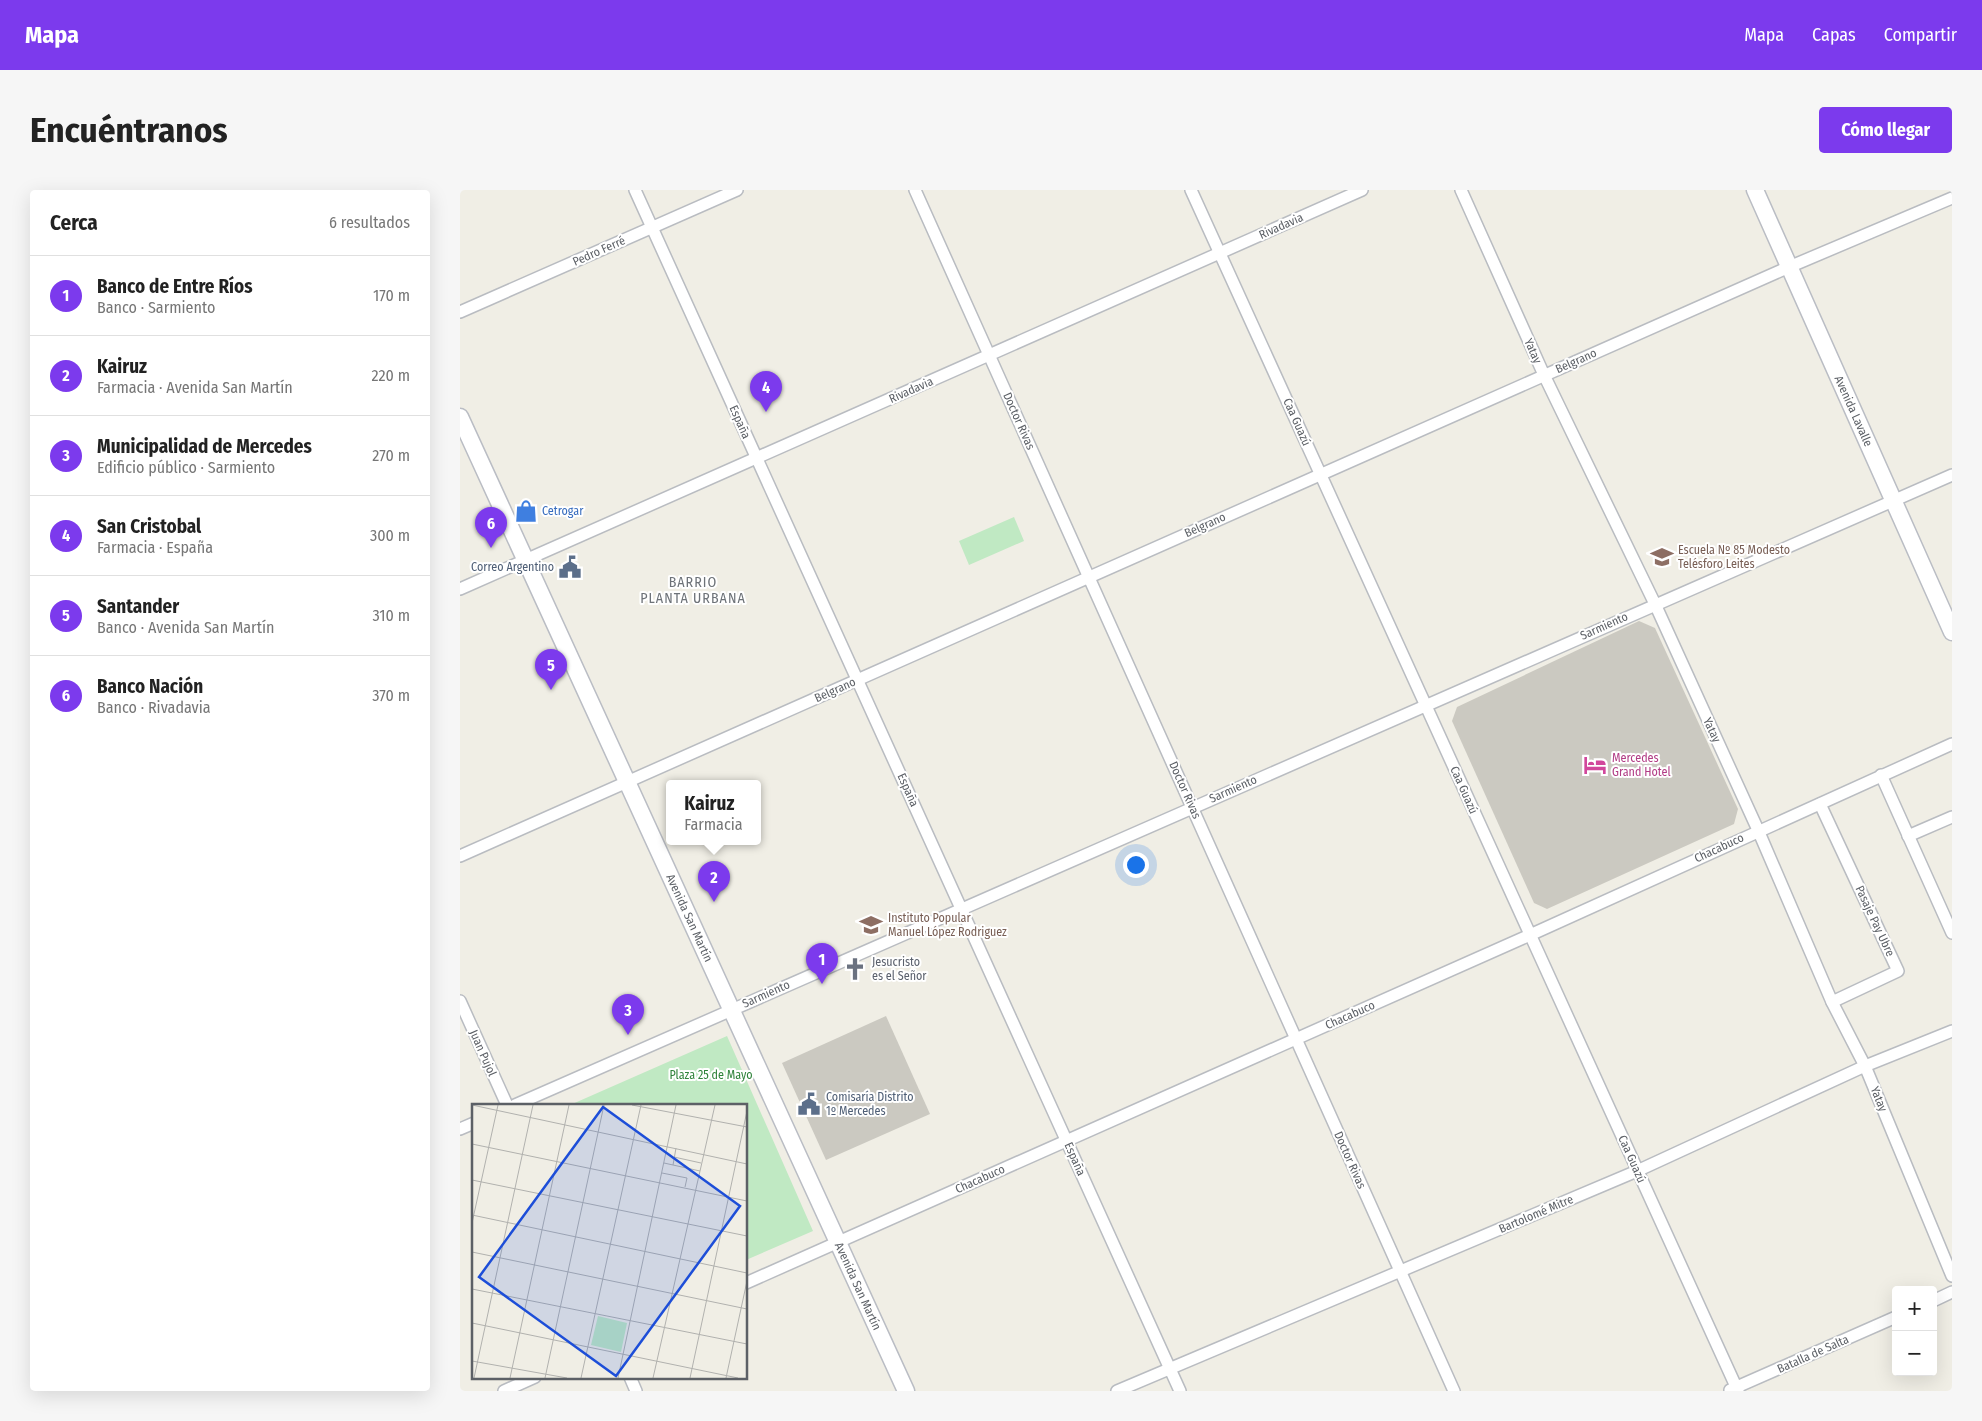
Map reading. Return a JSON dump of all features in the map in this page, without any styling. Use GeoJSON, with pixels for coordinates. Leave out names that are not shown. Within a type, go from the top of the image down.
{"type":"FeatureCollection","features":[{"type":"Feature","properties":{"kind":"street","name":"España"},"geometry":{"type":"LineString","coordinates":[[635,190],[1180,1391]]}},
{"type":"Feature","properties":{"kind":"street","name":"Pedro Ferré"},"geometry":{"type":"LineString","coordinates":[[460,312],[737,190]]}},
{"type":"Feature","properties":{"kind":"street","name":"Doctor Rivas"},"geometry":{"type":"LineString","coordinates":[[915,190],[1454,1391]]}},
{"type":"Feature","properties":{"kind":"street","name":"Caa Guazú"},"geometry":{"type":"LineString","coordinates":[[1191,190],[1637,1170],[1734,1390]]}},
{"type":"Feature","properties":{"kind":"street","name":"Rivadavia"},"geometry":{"type":"LineString","coordinates":[[460,589],[1362,190]]}},
{"type":"Feature","properties":{"kind":"street","name":"Yatay"},"geometry":{"type":"LineString","coordinates":[[1461,190],[1544,375],[1655,604],[1758,830],[1832,1002],[1865,1066],[1952,1276]]}},
{"type":"Feature","properties":{"kind":"street","name":"Avenida Lavalle"},"geometry":{"type":"LineString","coordinates":[[1755,190],[1952,632]]}},
{"type":"Feature","properties":{"kind":"street","name":"Belgrano"},"geometry":{"type":"LineString","coordinates":[[460,856],[1544,375],[1789,267],[1952,198]]}},
{"type":"Feature","properties":{"kind":"street","name":"Avenida San Martín"},"geometry":{"type":"LineString","coordinates":[[460,417],[906,1391]]}},
{"type":"Feature","properties":{"kind":"street","name":"Sarmiento"},"geometry":{"type":"LineString","coordinates":[[517,1104],[1952,475]]}},
{"type":"Feature","properties":{"kind":"street","name":"Chacabuco"},"geometry":{"type":"LineString","coordinates":[[748,1282],[1530,935],[1758,830],[1952,744]]}},
{"type":"Feature","properties":{"kind":"street"},"geometry":{"type":"LineString","coordinates":[[1882,775],[1952,933]]}},
{"type":"Feature","properties":{"kind":"street","name":"Pasaje Pay Ubre"},"geometry":{"type":"LineString","coordinates":[[1820,804],[1898,971],[1832,1002]]}},
{"type":"Feature","properties":{"kind":"street"},"geometry":{"type":"LineString","coordinates":[[1908,836],[1952,817]]}},
{"type":"Feature","properties":{"kind":"street","name":"Juan Pujol"},"geometry":{"type":"LineString","coordinates":[[460,1001],[507,1104]]}},
{"type":"Feature","properties":{"kind":"street","name":"Bartolomé Mitre"},"geometry":{"type":"LineString","coordinates":[[1117,1391],[1637,1170],[1865,1066],[1952,1030]]}},
{"type":"Feature","properties":{"kind":"street"},"geometry":{"type":"LineString","coordinates":[[460,1129],[472,1124]]}},
{"type":"Feature","properties":{"kind":"street"},"geometry":{"type":"LineString","coordinates":[[1937,1299],[1952,1292]]}},
{"type":"Feature","properties":{"kind":"street","name":"Batalla de Salta"},"geometry":{"type":"LineString","coordinates":[[1734,1390],[1892,1319]]}},
{"type":"Feature","properties":{"kind":"street"},"geometry":{"type":"LineString","coordinates":[[504,1391],[533,1378]]}},
{"type":"Feature","properties":{"kind":"street"},"geometry":{"type":"LineString","coordinates":[[630,1378],[636,1391]]}},
{"type":"Feature","properties":{"kind":"green space"},"geometry":{"type":"Polygon","coordinates":[[[1014,517],[1024,541],[969,565],[959,541],[1014,517]]]}},
{"type":"Feature","properties":{"kind":"green space","name":"Plaza 25 de Mayo"},"geometry":{"type":"Polygon","coordinates":[[[727,1036],[813,1231],[748,1259],[748,1104],[572,1104],[727,1036]]]}},
{"type":"Feature","properties":{"kind":"building","name":"Mercedes Grand Hotel"},"geometry":{"type":"Polygon","coordinates":[[[1639,621],[1655,628],[1738,809],[1734,824],[1547,909],[1534,903],[1452,721],[1457,707],[1639,621]]]}},
{"type":"Feature","properties":{"kind":"building"},"geometry":{"type":"Polygon","coordinates":[[[886,1016],[930,1114],[826,1160],[782,1063],[886,1016]]]}},
{"type":"Feature","properties":{"kind":"place","name":"San Cristobal"},"geometry":{"type":"Point","coordinates":[766,412]}},
{"type":"Feature","properties":{"kind":"place","name":"Cetrogar"},"geometry":{"type":"Point","coordinates":[526,511]}},
{"type":"Feature","properties":{"kind":"place","name":"Banco Nación"},"geometry":{"type":"Point","coordinates":[491,548]}},
{"type":"Feature","properties":{"kind":"place","name":"Escuela Nº 85 Modesto Telésforo Leites"},"geometry":{"type":"Point","coordinates":[1662,557]}},
{"type":"Feature","properties":{"kind":"place","name":"Correo Argentino"},"geometry":{"type":"Point","coordinates":[570,567]}},
{"type":"Feature","properties":{"kind":"place","name":"Santander"},"geometry":{"type":"Point","coordinates":[551,690]}},
{"type":"Feature","properties":{"kind":"place","name":"Mercedes Grand Hotel"},"geometry":{"type":"Point","coordinates":[1595,765]}},
{"type":"Feature","properties":{"kind":"place","name":"Kairuz"},"geometry":{"type":"Point","coordinates":[714,902]}},
{"type":"Feature","properties":{"kind":"place","name":"Instituto Popular Manuel López Rodriguez"},"geometry":{"type":"Point","coordinates":[871,925]}},
{"type":"Feature","properties":{"kind":"place","name":"Jesucristo es el Señor"},"geometry":{"type":"Point","coordinates":[855,969]}},
{"type":"Feature","properties":{"kind":"place","name":"Banco de Entre Ríos"},"geometry":{"type":"Point","coordinates":[822,984]}},
{"type":"Feature","properties":{"kind":"place","name":"Municipalidad de Mercedes"},"geometry":{"type":"Point","coordinates":[628,1035]}},
{"type":"Feature","properties":{"kind":"place","name":"Comisaría Distrito 1º Mercedes"},"geometry":{"type":"Point","coordinates":[809,1104]}},
{"type":"Feature","properties":{"kind":"district","name":"BARRIO PLANTA URBANA"},"geometry":{"type":"Point","coordinates":[693,590]}}]}
